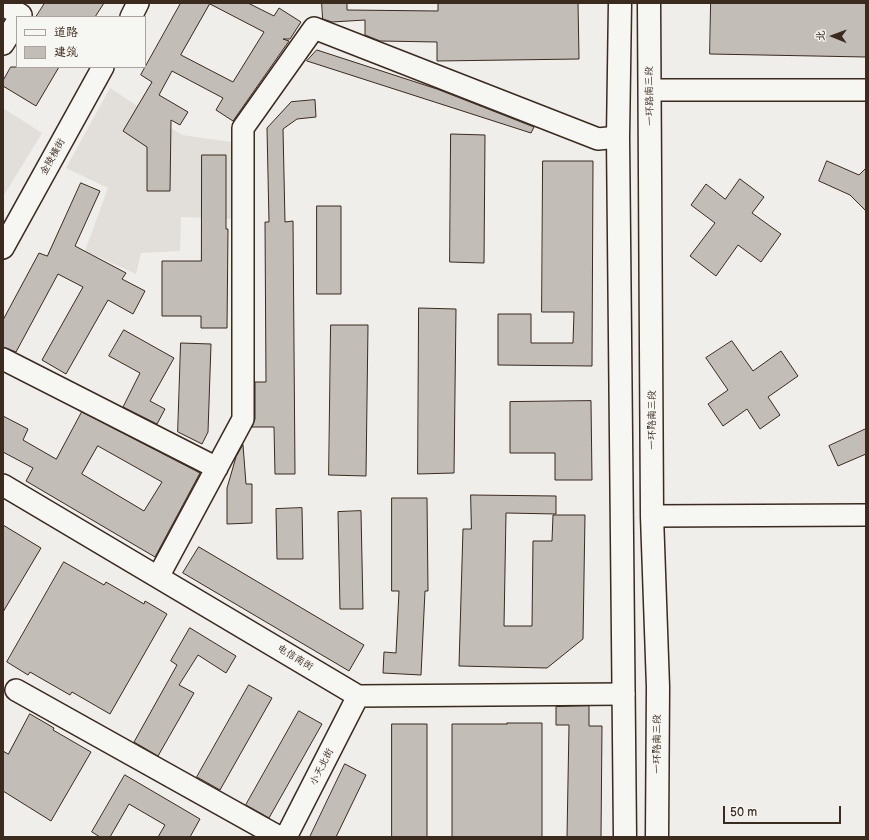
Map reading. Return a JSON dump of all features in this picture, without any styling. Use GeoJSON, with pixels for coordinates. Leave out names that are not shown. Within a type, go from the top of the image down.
{"type":"FeatureCollection","features":[{"type":"Feature","properties":{"kind":"main road"},"geometry":{"type":"LineString","coordinates":[[608,3],[619,80]]}},
{"type":"Feature","properties":{"kind":"main road"},"geometry":{"type":"LineString","coordinates":[[620,3],[618,137],[625,837]]}},
{"type":"Feature","properties":{"kind":"main road","name":"一环路南三段"},"geometry":{"type":"LineString","coordinates":[[649,3],[655,92],[652,516],[658,687],[657,837]]}},
{"type":"Feature","properties":{"kind":"main road"},"geometry":{"type":"LineString","coordinates":[[655,92],[656,3]]}},
{"type":"Feature","properties":{"kind":"street"},"geometry":{"type":"LineString","coordinates":[[131,16],[138,3]]}},
{"type":"Feature","properties":{"kind":"street"},"geometry":{"type":"LineString","coordinates":[[3,5],[22,14]]}},
{"type":"Feature","properties":{"kind":"street"},"geometry":{"type":"LineString","coordinates":[[3,44],[16,23]]}},
{"type":"Feature","properties":{"kind":"street"},"geometry":{"type":"LineString","coordinates":[[158,577],[243,419],[243,128],[314,28],[598,139],[618,137]]}},
{"type":"Feature","properties":{"kind":"street","name":"金陵横街"},"geometry":{"type":"LineString","coordinates":[[3,248],[102,68]]}},
{"type":"Feature","properties":{"kind":"street"},"geometry":{"type":"LineString","coordinates":[[655,92],[866,90]]}},
{"type":"Feature","properties":{"kind":"street"},"geometry":{"type":"LineString","coordinates":[[3,359],[217,468]]}},
{"type":"Feature","properties":{"kind":"street","name":"电信南街"},"geometry":{"type":"LineString","coordinates":[[3,485],[358,696]]}},
{"type":"Feature","properties":{"kind":"street"},"geometry":{"type":"LineString","coordinates":[[652,516],[866,515]]}},
{"type":"Feature","properties":{"kind":"street"},"geometry":{"type":"LineString","coordinates":[[16,690],[279,837]]}},
{"type":"Feature","properties":{"kind":"street"},"geometry":{"type":"LineString","coordinates":[[358,696],[624,694]]}},
{"type":"Feature","properties":{"kind":"street","name":"小天北街"},"geometry":{"type":"LineString","coordinates":[[286,837],[358,696]]}},
{"type":"Feature","properties":{"kind":"shaded area"},"geometry":{"type":"Polygon","coordinates":[[[110,88],[182,135],[231,142],[233,219],[181,217],[180,251],[141,253],[136,274],[85,251],[108,188],[66,168],[110,88]]]}},
{"type":"Feature","properties":{"kind":"shaded area"},"geometry":{"type":"Polygon","coordinates":[[[3,108],[42,133],[3,197],[3,108]]]}},
{"type":"Feature","properties":{"kind":"building"},"geometry":{"type":"Polygon","coordinates":[[[45,3],[104,3],[96,16],[37,16],[45,3]]]}},
{"type":"Feature","properties":{"kind":"building"},"geometry":{"type":"Polygon","coordinates":[[[181,3],[248,3],[274,16],[279,8],[301,22],[290,39],[283,39],[289,41],[233,121],[216,110],[223,98],[172,71],[159,95],[188,112],[180,125],[171,120],[170,191],[147,191],[147,147],[123,131],[152,82],[141,75],[181,3]],[[210,4],[181,55],[233,82],[264,32],[210,4]]]}},
{"type":"Feature","properties":{"kind":"building"},"geometry":{"type":"Polygon","coordinates":[[[322,3],[347,3],[347,10],[438,11],[438,3],[578,3],[579,59],[437,61],[437,42],[380,41],[365,35],[365,20],[332,22],[323,19],[322,3]]]}},
{"type":"Feature","properties":{"kind":"building"},"geometry":{"type":"Polygon","coordinates":[[[711,3],[866,3],[866,57],[710,54],[711,3]]]}},
{"type":"Feature","properties":{"kind":"building"},"geometry":{"type":"Polygon","coordinates":[[[317,50],[437,89],[534,127],[531,133],[307,61],[317,50]]]}},
{"type":"Feature","properties":{"kind":"building"},"geometry":{"type":"Polygon","coordinates":[[[11,67],[58,68],[36,106],[3,86],[3,81],[11,67]]]}},
{"type":"Feature","properties":{"kind":"building"},"geometry":{"type":"Polygon","coordinates":[[[315,100],[316,117],[297,119],[283,129],[285,222],[293,221],[295,474],[275,474],[274,427],[252,427],[255,419],[255,382],[266,382],[265,222],[269,222],[267,128],[291,102],[315,100]]]}},
{"type":"Feature","properties":{"kind":"building"},"geometry":{"type":"Polygon","coordinates":[[[451,134],[485,135],[484,263],[450,262],[451,134]]]}},
{"type":"Feature","properties":{"kind":"building"},"geometry":{"type":"Polygon","coordinates":[[[202,155],[226,155],[226,229],[228,229],[227,328],[201,328],[201,316],[162,316],[162,261],[201,261],[202,155]]]}},
{"type":"Feature","properties":{"kind":"building"},"geometry":{"type":"Polygon","coordinates":[[[543,161],[593,161],[592,366],[498,365],[498,314],[531,314],[531,343],[573,343],[574,312],[542,312],[543,161]]]}},
{"type":"Feature","properties":{"kind":"building"},"geometry":{"type":"Polygon","coordinates":[[[827,161],[859,175],[866,168],[866,211],[850,195],[819,181],[827,161]]]}},
{"type":"Feature","properties":{"kind":"building"},"geometry":{"type":"Polygon","coordinates":[[[740,179],[764,197],[752,213],[781,234],[761,262],[738,245],[716,276],[690,256],[715,223],[691,205],[706,184],[725,199],[740,179]]]}},
{"type":"Feature","properties":{"kind":"building"},"geometry":{"type":"Polygon","coordinates":[[[81,183],[100,191],[75,246],[126,273],[122,279],[145,291],[133,314],[108,300],[66,374],[42,360],[83,287],[58,274],[16,352],[3,347],[3,320],[39,253],[47,256],[81,183]]]}},
{"type":"Feature","properties":{"kind":"building"},"geometry":{"type":"Polygon","coordinates":[[[317,206],[341,206],[341,294],[317,294],[317,206]]]}},
{"type":"Feature","properties":{"kind":"building"},"geometry":{"type":"Polygon","coordinates":[[[419,308],[456,309],[454,473],[418,474],[419,308]]]}},
{"type":"Feature","properties":{"kind":"building"},"geometry":{"type":"Polygon","coordinates":[[[331,325],[368,325],[366,476],[329,475],[331,325]]]}},
{"type":"Feature","properties":{"kind":"building"},"geometry":{"type":"Polygon","coordinates":[[[124,330],[174,358],[150,401],[165,409],[157,424],[123,407],[140,373],[109,356],[124,330]]]}},
{"type":"Feature","properties":{"kind":"building"},"geometry":{"type":"Polygon","coordinates":[[[732,341],[753,371],[781,351],[798,376],[768,397],[780,415],[760,429],[747,409],[723,426],[708,404],[728,390],[706,358],[732,341]]]}},
{"type":"Feature","properties":{"kind":"building"},"geometry":{"type":"Polygon","coordinates":[[[181,343],[211,344],[208,432],[202,444],[178,432],[181,343]]]}},
{"type":"Feature","properties":{"kind":"building"},"geometry":{"type":"Polygon","coordinates":[[[591,401],[592,480],[555,480],[555,453],[510,453],[510,402],[591,401]]]}},
{"type":"Feature","properties":{"kind":"building"},"geometry":{"type":"Polygon","coordinates":[[[82,412],[200,473],[155,557],[26,481],[33,468],[3,452],[3,416],[28,429],[23,440],[56,459],[82,412]],[[98,446],[82,474],[144,511],[162,482],[98,446]]]}},
{"type":"Feature","properties":{"kind":"building"},"geometry":{"type":"Polygon","coordinates":[[[866,429],[866,454],[838,466],[829,446],[866,429]]]}},
{"type":"Feature","properties":{"kind":"building"},"geometry":{"type":"Polygon","coordinates":[[[243,445],[246,484],[252,484],[252,523],[227,524],[227,488],[236,457],[243,445]]]}},
{"type":"Feature","properties":{"kind":"building"},"geometry":{"type":"Polygon","coordinates":[[[471,495],[556,496],[556,514],[506,513],[504,626],[532,626],[533,541],[552,541],[553,515],[585,515],[583,639],[547,668],[459,666],[463,529],[471,529],[471,495]]]}},
{"type":"Feature","properties":{"kind":"building"},"geometry":{"type":"Polygon","coordinates":[[[392,498],[427,498],[428,591],[425,591],[421,675],[383,673],[384,652],[396,653],[399,591],[392,591],[392,498]]]}},
{"type":"Feature","properties":{"kind":"building"},"geometry":{"type":"Polygon","coordinates":[[[302,508],[303,559],[277,559],[276,509],[302,508]]]}},
{"type":"Feature","properties":{"kind":"building"},"geometry":{"type":"Polygon","coordinates":[[[361,511],[363,609],[340,609],[338,512],[361,511]]]}},
{"type":"Feature","properties":{"kind":"building"},"geometry":{"type":"Polygon","coordinates":[[[3,525],[41,548],[3,612],[3,525]]]}},
{"type":"Feature","properties":{"kind":"building"},"geometry":{"type":"Polygon","coordinates":[[[199,547],[364,645],[349,671],[183,573],[199,547]]]}},
{"type":"Feature","properties":{"kind":"building"},"geometry":{"type":"Polygon","coordinates":[[[64,562],[104,585],[106,582],[144,604],[145,601],[167,614],[110,714],[72,692],[70,695],[30,672],[28,675],[7,662],[64,562]]]}},
{"type":"Feature","properties":{"kind":"building"},"geometry":{"type":"Polygon","coordinates":[[[190,628],[236,656],[226,673],[198,655],[179,685],[194,693],[158,756],[134,742],[177,665],[171,661],[190,628]]]}},
{"type":"Feature","properties":{"kind":"building"},"geometry":{"type":"Polygon","coordinates":[[[249,685],[272,698],[220,790],[197,777],[249,685]]]}},
{"type":"Feature","properties":{"kind":"building"},"geometry":{"type":"Polygon","coordinates":[[[589,706],[589,726],[602,726],[601,837],[567,837],[569,725],[556,725],[556,707],[589,706]]]}},
{"type":"Feature","properties":{"kind":"building"},"geometry":{"type":"Polygon","coordinates":[[[299,711],[322,724],[269,818],[246,805],[299,711]]]}},
{"type":"Feature","properties":{"kind":"building"},"geometry":{"type":"Polygon","coordinates":[[[30,714],[54,728],[53,730],[91,752],[51,821],[3,791],[3,751],[8,754],[30,714]]]}},
{"type":"Feature","properties":{"kind":"building"},"geometry":{"type":"Polygon","coordinates":[[[542,723],[542,837],[452,837],[452,724],[542,723]]]}},
{"type":"Feature","properties":{"kind":"building"},"geometry":{"type":"Polygon","coordinates":[[[392,724],[427,724],[427,837],[392,837],[392,724]]]}},
{"type":"Feature","properties":{"kind":"building"},"geometry":{"type":"Polygon","coordinates":[[[345,764],[366,775],[336,837],[310,837],[345,764]]]}},
{"type":"Feature","properties":{"kind":"building"},"geometry":{"type":"Polygon","coordinates":[[[125,775],[200,819],[190,837],[158,837],[165,825],[129,804],[110,837],[100,837],[92,832],[125,775]]]}}]}
